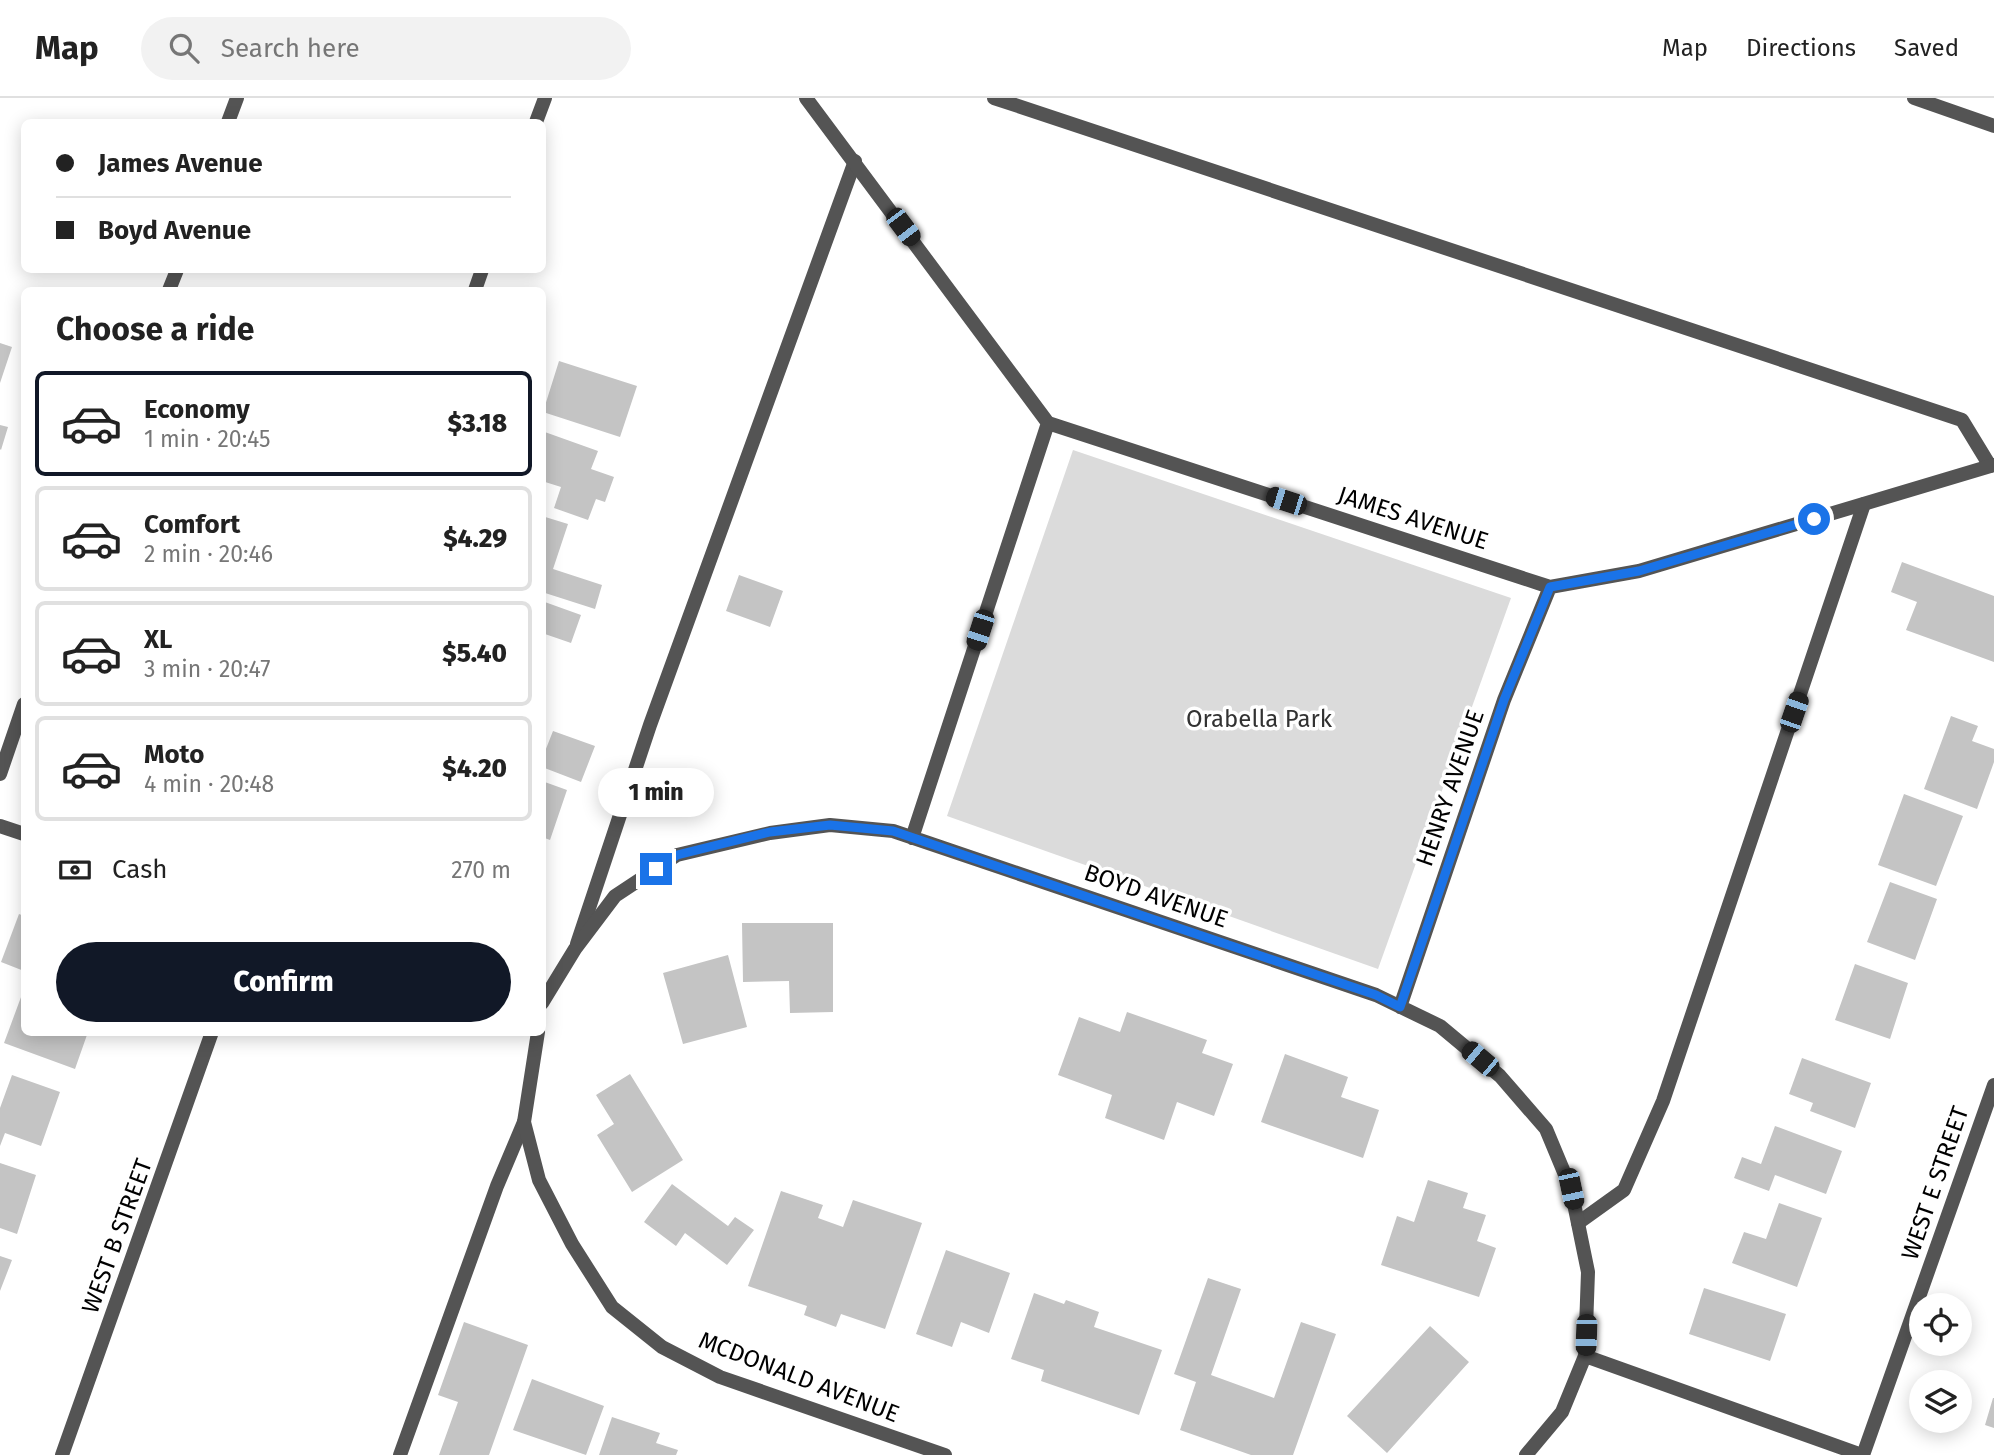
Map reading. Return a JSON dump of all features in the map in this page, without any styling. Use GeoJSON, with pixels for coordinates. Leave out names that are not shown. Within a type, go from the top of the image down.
{"type":"FeatureCollection","features":[{"type":"Feature","properties":{"kind":"street"},"geometry":{"type":"LineString","coordinates":[[229,119],[237,98]]}},
{"type":"Feature","properties":{"kind":"street"},"geometry":{"type":"LineString","coordinates":[[537,119],[545,98]]}},
{"type":"Feature","properties":{"kind":"street"},"geometry":{"type":"LineString","coordinates":[[806,98],[1048,423],[912,838]]}},
{"type":"Feature","properties":{"kind":"street"},"geometry":{"type":"LineString","coordinates":[[995,98],[1962,420],[1992,466]]}},
{"type":"Feature","properties":{"kind":"street"},"geometry":{"type":"LineString","coordinates":[[1913,98],[1994,126]]}},
{"type":"Feature","properties":{"kind":"street"},"geometry":{"type":"LineString","coordinates":[[575,949],[650,725],[855,161]]}},
{"type":"Feature","properties":{"kind":"street","name":"JAMES AVENUE"},"geometry":{"type":"LineString","coordinates":[[1048,423],[1550,587],[1639,571],[1992,466]]}},
{"type":"Feature","properties":{"kind":"street"},"geometry":{"type":"LineString","coordinates":[[1578,1223],[1624,1190],[1663,1101],[1864,504]]}},
{"type":"Feature","properties":{"kind":"street","name":"HENRY AVENUE"},"geometry":{"type":"LineString","coordinates":[[1400,1007],[1504,700],[1550,587]]}},
{"type":"Feature","properties":{"kind":"street"},"geometry":{"type":"LineString","coordinates":[[0,774],[21,713]]}},
{"type":"Feature","properties":{"kind":"street","name":"BOYD AVENUE"},"geometry":{"type":"LineString","coordinates":[[546,996],[575,949],[615,896],[677,855],[770,832],[830,825],[893,831],[1376,995],[1440,1026],[1500,1076],[1546,1129],[1571,1189],[1588,1272],[1585,1356]]}},
{"type":"Feature","properties":{"kind":"street"},"geometry":{"type":"LineString","coordinates":[[0,826],[21,833]]}},
{"type":"Feature","properties":{"kind":"street","name":"WEST B STREET"},"geometry":{"type":"LineString","coordinates":[[62,1455],[211,1036]]}},
{"type":"Feature","properties":{"kind":"street","name":"MCDONALD AVENUE"},"geometry":{"type":"LineString","coordinates":[[537,1036],[524,1122],[539,1180],[572,1244],[612,1307],[662,1347],[720,1377],[944,1455]]}},
{"type":"Feature","properties":{"kind":"street","name":"WEST E STREET"},"geometry":{"type":"LineString","coordinates":[[1863,1455],[1994,1085]]}},
{"type":"Feature","properties":{"kind":"street"},"geometry":{"type":"LineString","coordinates":[[400,1455],[497,1186],[524,1122]]}},
{"type":"Feature","properties":{"kind":"street"},"geometry":{"type":"LineString","coordinates":[[1526,1455],[1562,1412],[1585,1356],[1863,1455]]}},
{"type":"Feature","properties":{"kind":"green space","name":"Orabella Park"},"geometry":{"type":"Polygon","coordinates":[[[1073,450],[1511,598],[1378,969],[947,816],[1073,450]]]}},
{"type":"Feature","properties":{"kind":"building"},"geometry":{"type":"Polygon","coordinates":[[[0,343],[12,347],[0,383],[0,343]]]}},
{"type":"Feature","properties":{"kind":"building"},"geometry":{"type":"Polygon","coordinates":[[[559,361],[637,386],[620,437],[546,413],[546,402],[559,361]]]}},
{"type":"Feature","properties":{"kind":"building"},"geometry":{"type":"Polygon","coordinates":[[[0,425],[8,427],[1,450],[0,449],[0,425]]]}},
{"type":"Feature","properties":{"kind":"building"},"geometry":{"type":"Polygon","coordinates":[[[546,432],[598,451],[591,469],[614,477],[605,502],[596,499],[588,520],[554,508],[561,487],[546,482],[546,432]]]}},
{"type":"Feature","properties":{"kind":"building"},"geometry":{"type":"Polygon","coordinates":[[[546,517],[568,524],[553,569],[602,585],[595,609],[546,593],[546,517]]]}},
{"type":"Feature","properties":{"kind":"building"},"geometry":{"type":"Polygon","coordinates":[[[1902,562],[1994,596],[1994,662],[1906,630],[1917,602],[1891,592],[1902,562]]]}},
{"type":"Feature","properties":{"kind":"building"},"geometry":{"type":"Polygon","coordinates":[[[739,575],[783,591],[770,627],[726,611],[739,575]]]}},
{"type":"Feature","properties":{"kind":"building"},"geometry":{"type":"Polygon","coordinates":[[[546,602],[581,615],[571,643],[546,634],[546,602]]]}},
{"type":"Feature","properties":{"kind":"building"},"geometry":{"type":"Polygon","coordinates":[[[1951,716],[1978,726],[1972,741],[1994,749],[1994,762],[1977,809],[1924,789],[1951,716]]]}},
{"type":"Feature","properties":{"kind":"building"},"geometry":{"type":"Polygon","coordinates":[[[553,731],[595,746],[581,782],[546,769],[546,749],[553,731]]]}},
{"type":"Feature","properties":{"kind":"building"},"geometry":{"type":"Polygon","coordinates":[[[546,782],[567,790],[550,840],[546,838],[546,782]]]}},
{"type":"Feature","properties":{"kind":"building"},"geometry":{"type":"Polygon","coordinates":[[[1904,794],[1963,816],[1936,886],[1878,865],[1904,794]]]}},
{"type":"Feature","properties":{"kind":"building"},"geometry":{"type":"Polygon","coordinates":[[[1890,882],[1937,899],[1915,960],[1867,942],[1890,882]]]}},
{"type":"Feature","properties":{"kind":"building"},"geometry":{"type":"Polygon","coordinates":[[[19,914],[21,970],[1,962],[19,914]]]}},
{"type":"Feature","properties":{"kind":"building"},"geometry":{"type":"Polygon","coordinates":[[[742,923],[833,923],[833,1012],[790,1013],[789,981],[743,982],[742,923]]]}},
{"type":"Feature","properties":{"kind":"building"},"geometry":{"type":"Polygon","coordinates":[[[728,955],[747,1027],[683,1044],[663,973],[728,955]]]}},
{"type":"Feature","properties":{"kind":"building"},"geometry":{"type":"Polygon","coordinates":[[[1855,964],[1908,983],[1890,1039],[1835,1020],[1855,964]]]}},
{"type":"Feature","properties":{"kind":"building"},"geometry":{"type":"Polygon","coordinates":[[[21,997],[21,1036],[87,1036],[75,1069],[4,1043],[21,997]]]}},
{"type":"Feature","properties":{"kind":"building"},"geometry":{"type":"Polygon","coordinates":[[[1127,1012],[1207,1040],[1202,1053],[1233,1064],[1214,1116],[1177,1102],[1164,1140],[1105,1118],[1112,1095],[1058,1075],[1079,1017],[1120,1032],[1127,1012]]]}},
{"type":"Feature","properties":{"kind":"building"},"geometry":{"type":"Polygon","coordinates":[[[1285,1054],[1348,1077],[1341,1097],[1379,1110],[1363,1158],[1261,1122],[1285,1054]]]}},
{"type":"Feature","properties":{"kind":"building"},"geometry":{"type":"Polygon","coordinates":[[[1802,1058],[1871,1083],[1855,1128],[1810,1111],[1813,1103],[1789,1094],[1802,1058]]]}},
{"type":"Feature","properties":{"kind":"building"},"geometry":{"type":"Polygon","coordinates":[[[630,1074],[683,1160],[632,1192],[597,1135],[614,1124],[596,1095],[630,1074]]]}},
{"type":"Feature","properties":{"kind":"building"},"geometry":{"type":"Polygon","coordinates":[[[12,1075],[60,1092],[41,1146],[5,1133],[0,1146],[0,1108],[12,1075]]]}},
{"type":"Feature","properties":{"kind":"building"},"geometry":{"type":"Polygon","coordinates":[[[1775,1126],[1842,1151],[1826,1194],[1775,1175],[1769,1191],[1734,1178],[1742,1157],[1761,1164],[1775,1126]]]}},
{"type":"Feature","properties":{"kind":"building"},"geometry":{"type":"Polygon","coordinates":[[[0,1163],[36,1175],[17,1234],[0,1228],[0,1163]]]}},
{"type":"Feature","properties":{"kind":"building"},"geometry":{"type":"Polygon","coordinates":[[[1428,1180],[1468,1193],[1463,1208],[1486,1215],[1477,1241],[1496,1248],[1479,1297],[1381,1265],[1397,1216],[1414,1222],[1428,1180]]]}},
{"type":"Feature","properties":{"kind":"building"},"geometry":{"type":"Polygon","coordinates":[[[672,1184],[728,1226],[735,1217],[754,1230],[727,1265],[685,1233],[676,1246],[644,1222],[672,1184]]]}},
{"type":"Feature","properties":{"kind":"building"},"geometry":{"type":"Polygon","coordinates":[[[781,1191],[823,1205],[818,1218],[843,1227],[853,1200],[922,1223],[885,1329],[841,1314],[836,1327],[804,1315],[807,1306],[748,1286],[781,1191]]]}},
{"type":"Feature","properties":{"kind":"building"},"geometry":{"type":"Polygon","coordinates":[[[1779,1203],[1822,1218],[1797,1287],[1732,1263],[1744,1232],[1766,1239],[1779,1203]]]}},
{"type":"Feature","properties":{"kind":"building"},"geometry":{"type":"Polygon","coordinates":[[[946,1250],[1010,1273],[989,1333],[961,1322],[952,1347],[916,1334],[946,1250]]]}},
{"type":"Feature","properties":{"kind":"building"},"geometry":{"type":"Polygon","coordinates":[[[0,1256],[12,1260],[0,1291],[0,1256]]]}},
{"type":"Feature","properties":{"kind":"building"},"geometry":{"type":"Polygon","coordinates":[[[1208,1278],[1241,1289],[1211,1375],[1274,1398],[1301,1322],[1336,1334],[1293,1455],[1251,1455],[1180,1430],[1196,1382],[1174,1374],[1208,1278]]]}},
{"type":"Feature","properties":{"kind":"building"},"geometry":{"type":"Polygon","coordinates":[[[1704,1288],[1786,1314],[1770,1361],[1689,1334],[1704,1288]]]}},
{"type":"Feature","properties":{"kind":"building"},"geometry":{"type":"Polygon","coordinates":[[[1034,1293],[1064,1304],[1066,1300],[1099,1312],[1094,1327],[1162,1350],[1139,1415],[1041,1381],[1044,1370],[1011,1359],[1034,1293]]]}},
{"type":"Feature","properties":{"kind":"building"},"geometry":{"type":"Polygon","coordinates":[[[464,1322],[528,1345],[489,1455],[439,1455],[458,1402],[438,1395],[464,1322]]]}},
{"type":"Feature","properties":{"kind":"building"},"geometry":{"type":"Polygon","coordinates":[[[1430,1326],[1469,1362],[1387,1453],[1347,1416],[1430,1326]]]}},
{"type":"Feature","properties":{"kind":"building"},"geometry":{"type":"Polygon","coordinates":[[[532,1379],[604,1406],[586,1455],[513,1430],[532,1379]]]}},
{"type":"Feature","properties":{"kind":"building"},"geometry":{"type":"Polygon","coordinates":[[[1994,1398],[1994,1428],[1985,1425],[1994,1398]]]}},
{"type":"Feature","properties":{"kind":"building"},"geometry":{"type":"Polygon","coordinates":[[[612,1417],[660,1433],[656,1443],[678,1450],[676,1455],[599,1455],[612,1417]]]}},
{"type":"Feature","properties":{"kind":"route"},"geometry":{"type":"LineString","coordinates":[[656,869],[677,855],[770,832],[830,825],[893,831],[1376,995],[1400,1007],[1504,700],[1550,587],[1639,571],[1814,519]]}}]}
